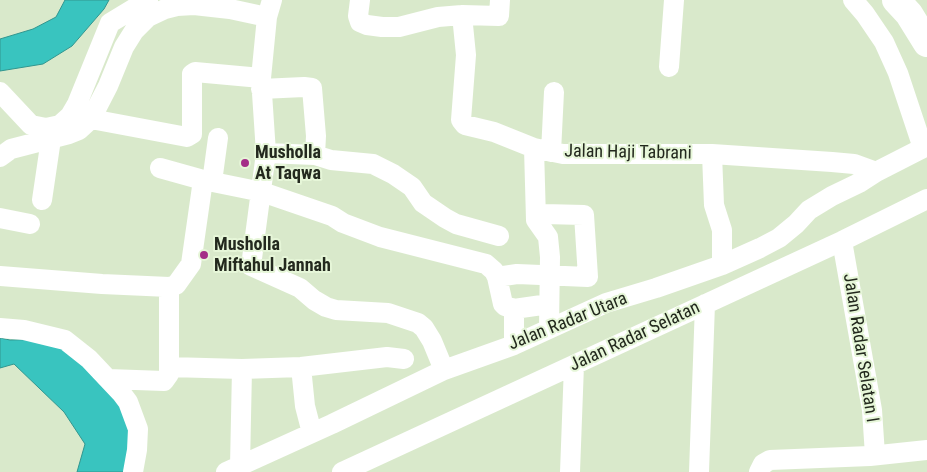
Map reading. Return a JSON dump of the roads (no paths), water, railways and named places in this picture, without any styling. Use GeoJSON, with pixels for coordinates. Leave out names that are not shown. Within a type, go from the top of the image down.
{"type":"FeatureCollection","features":[{"type":"Feature","properties":{"kind":"highway"},"geometry":{"type":"LineString","coordinates":[[896,0],[909,14],[927,42]]}},
{"type":"Feature","properties":{"kind":"street"},"geometry":{"type":"LineString","coordinates":[[0,92],[31,125],[46,128],[60,124],[70,116],[77,104],[110,23],[148,0]]}},
{"type":"Feature","properties":{"kind":"street"},"geometry":{"type":"LineString","coordinates":[[360,0],[358,16],[360,22],[374,26],[399,28],[438,17],[462,15],[499,16],[500,0]]}},
{"type":"Feature","properties":{"kind":"street"},"geometry":{"type":"LineString","coordinates":[[669,67],[674,0]]}},
{"type":"Feature","properties":{"kind":"street"},"geometry":{"type":"LineString","coordinates":[[853,0],[884,42],[898,73],[925,147]]}},
{"type":"Feature","properties":{"kind":"street"},"geometry":{"type":"LineString","coordinates":[[0,157],[11,149],[79,130],[91,119],[108,86],[124,47],[134,31],[148,17],[171,7],[194,5],[230,9],[270,8],[261,84],[266,153],[252,268],[300,288],[326,307],[336,310],[388,313],[418,323],[424,328],[432,341],[444,370]]}},
{"type":"Feature","properties":{"kind":"street","name":"Jalan Haji Tabrani"},"geometry":{"type":"LineString","coordinates":[[462,15],[466,55],[462,122],[465,125],[494,132],[543,150],[563,154],[712,154],[854,164],[876,172]]}},
{"type":"Feature","properties":{"kind":"street"},"geometry":{"type":"LineString","coordinates":[[91,119],[188,137],[192,134],[192,74],[195,72],[261,84],[312,88],[316,136],[315,155]]}},
{"type":"Feature","properties":{"kind":"street"},"geometry":{"type":"LineString","coordinates":[[549,328],[550,275],[548,237],[536,220],[543,150],[554,92]]}},
{"type":"Feature","properties":{"kind":"street"},"geometry":{"type":"LineString","coordinates":[[0,276],[169,288],[176,285],[191,264],[207,181],[218,138]]}},
{"type":"Feature","properties":{"kind":"street"},"geometry":{"type":"LineString","coordinates":[[42,200],[51,139]]}},
{"type":"Feature","properties":{"kind":"street","name":"Jalan Radar Utara"},"geometry":{"type":"LineString","coordinates":[[233,469],[444,370],[514,345],[606,303],[656,288],[722,264],[779,238],[809,210],[925,147]]}},
{"type":"Feature","properties":{"kind":"street"},"geometry":{"type":"LineString","coordinates":[[266,153],[315,155],[332,160],[372,164],[412,187],[423,203],[445,218],[456,224],[499,236]]}},
{"type":"Feature","properties":{"kind":"street"},"geometry":{"type":"LineString","coordinates":[[712,154],[714,205],[722,230],[722,264]]}},
{"type":"Feature","properties":{"kind":"street"},"geometry":{"type":"LineString","coordinates":[[160,168],[207,181],[262,192],[332,216],[343,223],[380,237],[486,264],[491,267],[498,277],[505,306],[514,309],[549,304]]}},
{"type":"Feature","properties":{"kind":"street","name":"Jalan Radar Selatan"},"geometry":{"type":"LineString","coordinates":[[342,472],[842,241],[927,199]]}},
{"type":"Feature","properties":{"kind":"street"},"geometry":{"type":"LineString","coordinates":[[498,277],[516,274],[588,277],[585,217],[583,214],[544,214],[538,215],[536,220]]}},
{"type":"Feature","properties":{"kind":"street"},"geometry":{"type":"LineString","coordinates":[[0,218],[30,224]]}},
{"type":"Feature","properties":{"kind":"street","name":"Jalan Radar Selatan I"},"geometry":{"type":"LineString","coordinates":[[842,241],[872,410],[872,461]]}},
{"type":"Feature","properties":{"kind":"street"},"geometry":{"type":"LineString","coordinates":[[108,379],[164,381],[169,374],[169,288]]}},
{"type":"Feature","properties":{"kind":"street"},"geometry":{"type":"LineString","coordinates":[[699,472],[705,304]]}},
{"type":"Feature","properties":{"kind":"street"},"geometry":{"type":"LineString","coordinates":[[514,309],[514,345]]}},
{"type":"Feature","properties":{"kind":"street"},"geometry":{"type":"LineString","coordinates":[[0,328],[24,330],[65,340],[89,359],[108,379],[128,402],[138,429],[138,444],[133,472]]}},
{"type":"Feature","properties":{"kind":"street"},"geometry":{"type":"LineString","coordinates":[[169,367],[242,369],[301,367],[387,357],[404,359]]}},
{"type":"Feature","properties":{"kind":"street"},"geometry":{"type":"LineString","coordinates":[[570,472],[574,365]]}},
{"type":"Feature","properties":{"kind":"street"},"geometry":{"type":"LineString","coordinates":[[301,367],[305,406],[312,432]]}},
{"type":"Feature","properties":{"kind":"street"},"geometry":{"type":"LineString","coordinates":[[233,469],[242,369]]}},
{"type":"Feature","properties":{"kind":"street"},"geometry":{"type":"LineString","coordinates":[[759,472],[763,464],[770,460],[872,461],[927,450]]}},
{"type":"Feature","properties":{"kind":"water"},"geometry":{"type":"Polygon","coordinates":[[[65,0],[109,0],[104,9],[72,46],[43,64],[0,71],[0,39],[33,29],[56,17],[65,0]]]}},
{"type":"Feature","properties":{"kind":"water"},"geometry":{"type":"Polygon","coordinates":[[[0,338],[10,340],[61,339],[122,397],[136,443],[128,472],[77,472],[85,444],[64,412],[14,364],[0,368],[0,338]]]}},
{"type":"Feature","properties":{"kind":"place","name":"Musholla At Taqwa"},"geometry":{"type":"Point","coordinates":[245,163]}},
{"type":"Feature","properties":{"kind":"place","name":"Musholla Miftahul Jannah"},"geometry":{"type":"Point","coordinates":[204,255]}}]}
